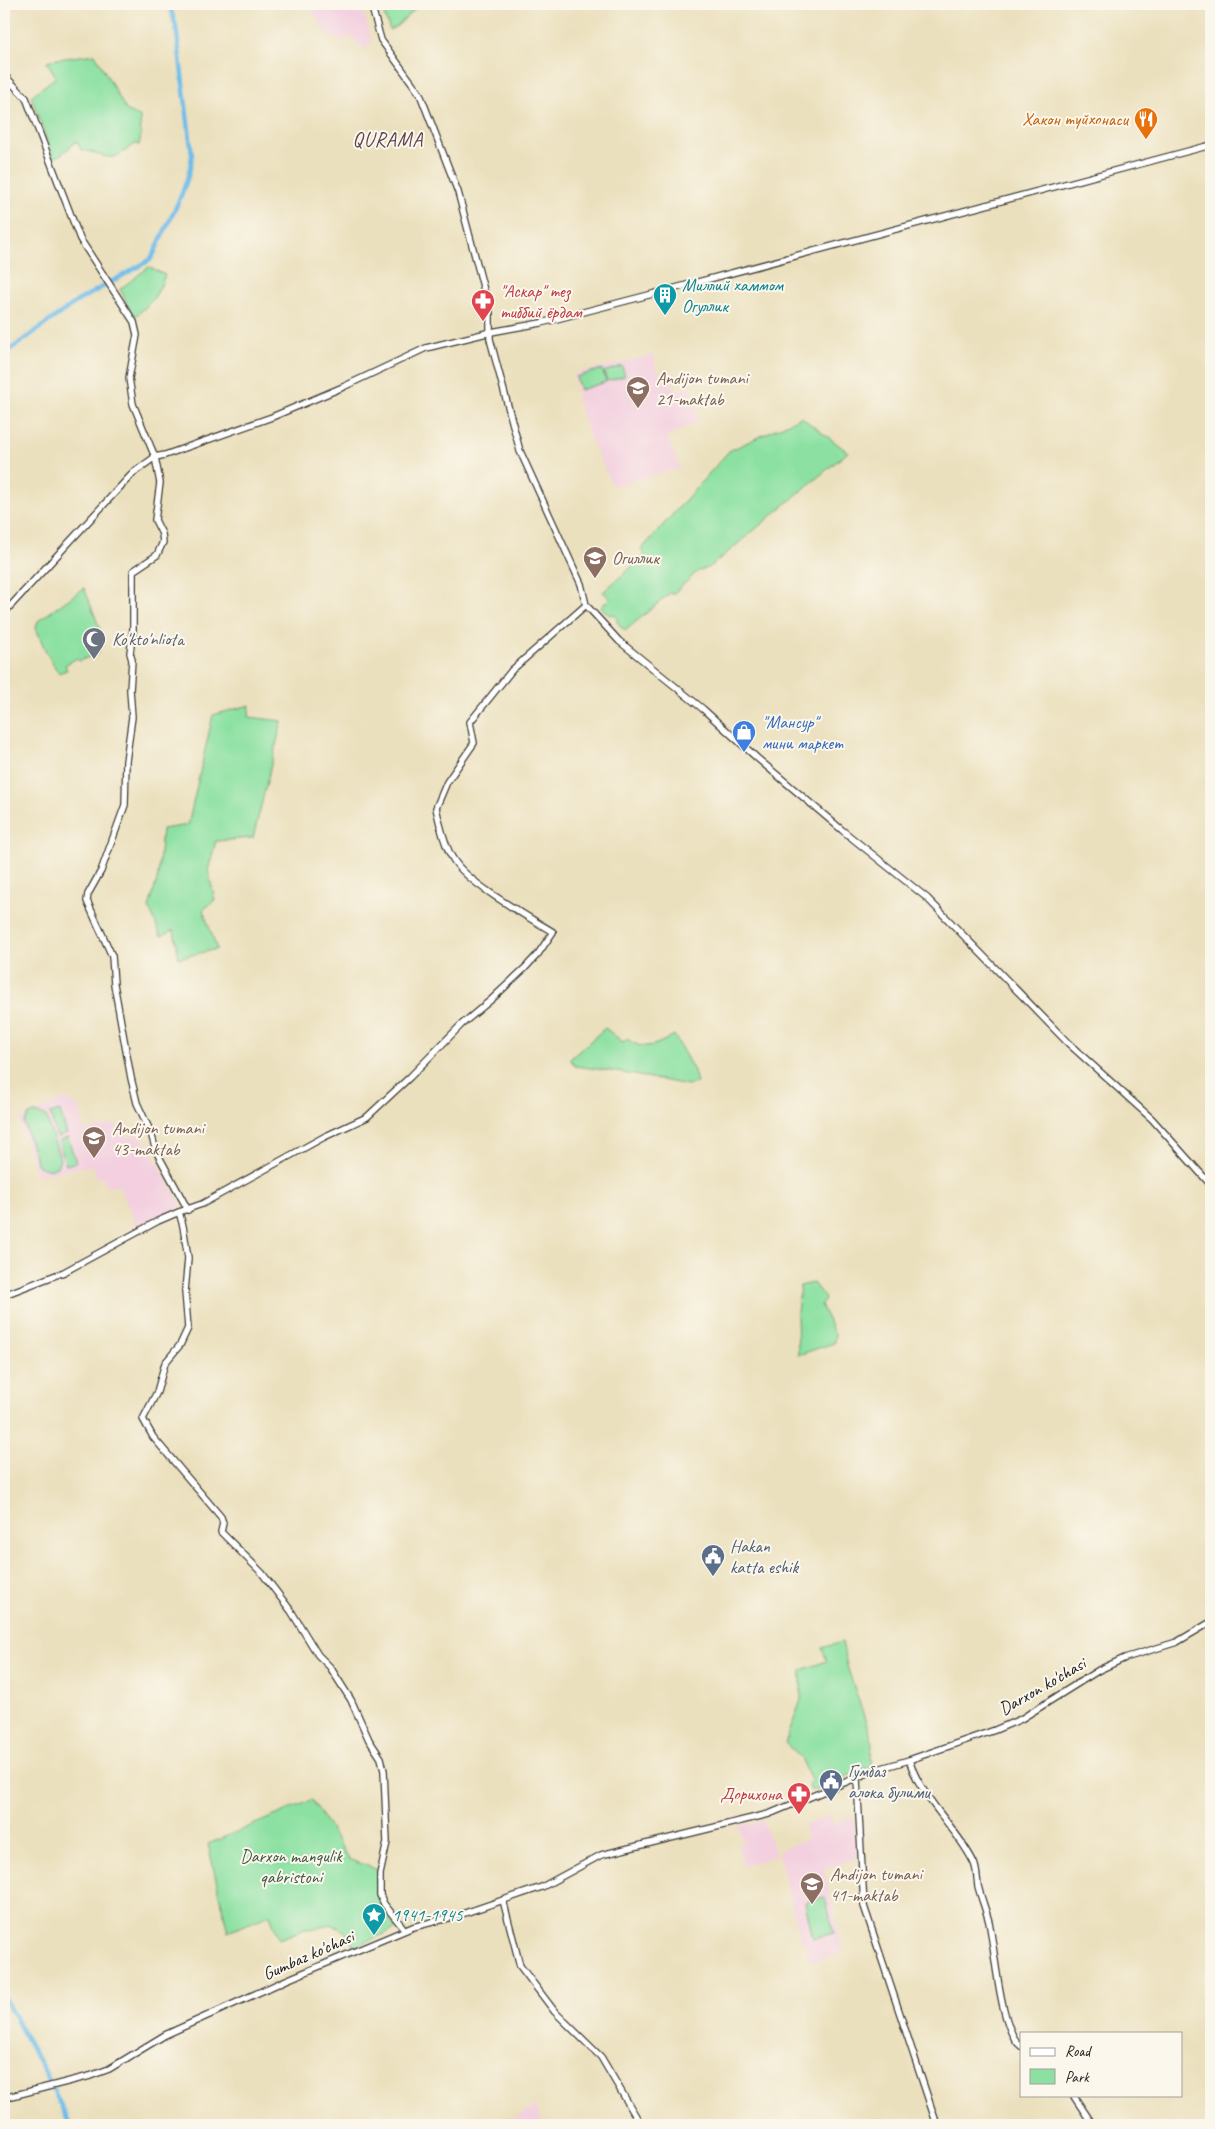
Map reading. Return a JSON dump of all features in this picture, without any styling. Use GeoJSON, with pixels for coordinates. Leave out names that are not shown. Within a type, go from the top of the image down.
{"type":"FeatureCollection","features":[{"type":"Feature","properties":{"kind":"street"},"geometry":{"type":"LineString","coordinates":[[371,4],[381,40],[420,94],[458,192],[490,314],[490,339],[520,451],[581,584],[586,605],[619,641],[703,709],[757,758],[842,830],[927,898],[1068,1043],[1152,1119],[1211,1185]]}},
{"type":"Feature","properties":{"kind":"street"},"geometry":{"type":"LineString","coordinates":[[4,75],[26,98],[80,239],[134,322],[137,335],[128,378],[133,404],[154,458],[160,483],[155,520],[162,534],[163,542],[157,555],[133,571],[133,630],[130,653],[132,718],[126,761],[125,805],[101,871],[86,901],[112,956],[114,984],[137,1103],[152,1133],[156,1151],[188,1210]]}},
{"type":"Feature","properties":{"kind":"street"},"geometry":{"type":"LineString","coordinates":[[4,613],[133,473],[154,458],[165,456],[272,417],[343,387],[426,348],[491,332],[542,323],[1211,146]]}},
{"type":"Feature","properties":{"kind":"street"},"geometry":{"type":"LineString","coordinates":[[4,1295],[64,1272],[158,1221],[188,1210],[366,1117],[410,1077],[462,1024],[525,968],[543,948],[553,932],[501,900],[463,871],[453,859],[436,808],[447,782],[474,743],[470,722],[512,670],[586,605]]}},
{"type":"Feature","properties":{"kind":"street"},"geometry":{"type":"LineString","coordinates":[[179,1212],[188,1258],[185,1291],[188,1328],[183,1340],[165,1363],[157,1392],[143,1419],[153,1437],[221,1516],[221,1532],[262,1573],[291,1611],[318,1655],[330,1667],[351,1700],[369,1740],[380,1758],[384,1771],[387,1842],[380,1874],[380,1896],[384,1904],[406,1930]]}},
{"type":"Feature","properties":{"kind":"street","name":"Darxon ko'chasi"},"geometry":{"type":"LineString","coordinates":[[857,1779],[875,1770],[909,1760],[1021,1719],[1099,1670],[1125,1658],[1177,1642],[1210,1624]]}},
{"type":"Feature","properties":{"kind":"street"},"geometry":{"type":"LineString","coordinates":[[909,1760],[927,1798],[975,1865],[989,1921],[999,1985],[1013,2039],[1020,2045]]}},
{"type":"Feature","properties":{"kind":"street"},"geometry":{"type":"LineString","coordinates":[[857,1779],[864,1906],[937,2125]]}},
{"type":"Feature","properties":{"kind":"street","name":"Gumbaz ko'chasi"},"geometry":{"type":"LineString","coordinates":[[4,2098],[44,2086],[90,2076],[109,2069],[165,2035],[284,1981],[406,1930],[542,1887],[601,1855],[769,1814],[857,1779]]}},
{"type":"Feature","properties":{"kind":"street"},"geometry":{"type":"LineString","coordinates":[[503,1900],[520,1966],[555,2012],[601,2057],[641,2125]]}},
{"type":"Feature","properties":{"kind":"street"},"geometry":{"type":"LineString","coordinates":[[1074,2096],[1093,2125]]}},
{"type":"Feature","properties":{"kind":"shaded area"},"geometry":{"type":"Polygon","coordinates":[[[307,4],[361,4],[372,41],[365,50],[350,35],[342,42],[336,37],[332,40],[307,4]]]}},
{"type":"Feature","properties":{"kind":"shaded area","name":"Andijon tumani 21-maktab"},"geometry":{"type":"Polygon","coordinates":[[[653,355],[658,373],[669,371],[674,391],[691,387],[699,421],[667,436],[680,468],[613,486],[591,441],[576,397],[579,396],[573,374],[653,355]]]}},
{"type":"Feature","properties":{"kind":"shaded area","name":"Andijon tumani 43-maktab"},"geometry":{"type":"Polygon","coordinates":[[[66,1099],[70,1103],[79,1105],[84,1129],[116,1124],[118,1133],[121,1132],[126,1137],[142,1134],[144,1144],[153,1144],[152,1153],[182,1207],[176,1208],[137,1227],[118,1184],[106,1187],[103,1177],[97,1178],[93,1165],[37,1176],[19,1119],[66,1099]]]}},
{"type":"Feature","properties":{"kind":"shaded area","name":"Andijon tumani 41-maktab"},"geometry":{"type":"Polygon","coordinates":[[[830,1815],[833,1824],[853,1817],[857,1858],[824,1869],[843,1953],[810,1962],[804,1940],[800,1941],[778,1851],[808,1839],[803,1826],[830,1815]]]}},
{"type":"Feature","properties":{"kind":"shaded area"},"geometry":{"type":"Polygon","coordinates":[[[763,1821],[776,1855],[743,1867],[738,1844],[743,1842],[738,1826],[763,1821]]]}},
{"type":"Feature","properties":{"kind":"shaded area"},"geometry":{"type":"Polygon","coordinates":[[[536,2106],[542,2125],[503,2125],[536,2106]]]}},
{"type":"Feature","properties":{"kind":"green space"},"geometry":{"type":"Polygon","coordinates":[[[380,4],[420,4],[397,26],[390,30],[380,4]]]}},
{"type":"Feature","properties":{"kind":"green space"},"geometry":{"type":"Polygon","coordinates":[[[95,54],[126,110],[140,117],[141,135],[139,145],[135,144],[119,155],[109,157],[81,150],[77,141],[59,156],[53,157],[31,96],[56,77],[47,62],[50,60],[95,54]]]}},
{"type":"Feature","properties":{"kind":"green space"},"geometry":{"type":"Polygon","coordinates":[[[149,267],[165,275],[153,299],[134,317],[120,289],[149,267]]]}},
{"type":"Feature","properties":{"kind":"green space"},"geometry":{"type":"Polygon","coordinates":[[[622,366],[625,376],[607,381],[604,372],[622,366]]]}},
{"type":"Feature","properties":{"kind":"green space"},"geometry":{"type":"Polygon","coordinates":[[[602,369],[606,382],[580,390],[576,377],[602,369]]]}},
{"type":"Feature","properties":{"kind":"green space"},"geometry":{"type":"Polygon","coordinates":[[[801,417],[848,452],[710,567],[698,571],[673,594],[670,593],[625,631],[613,614],[609,615],[601,607],[610,598],[603,592],[645,555],[641,550],[729,451],[801,417]]]}},
{"type":"Feature","properties":{"kind":"green space"},"geometry":{"type":"Polygon","coordinates":[[[84,588],[100,629],[104,645],[99,646],[99,653],[79,661],[77,658],[65,665],[67,670],[58,673],[46,652],[36,628],[38,621],[84,588]]]}},
{"type":"Feature","properties":{"kind":"green space"},"geometry":{"type":"Polygon","coordinates":[[[250,705],[249,717],[282,721],[253,838],[216,841],[208,870],[215,900],[203,910],[217,949],[179,958],[174,930],[161,936],[149,908],[158,876],[162,829],[188,825],[213,715],[250,705]]]}},
{"type":"Feature","properties":{"kind":"green space"},"geometry":{"type":"Polygon","coordinates":[[[605,1028],[623,1042],[627,1039],[633,1043],[645,1046],[662,1042],[674,1035],[694,1071],[697,1083],[688,1085],[575,1066],[570,1059],[605,1028]]]}},
{"type":"Feature","properties":{"kind":"green space"},"geometry":{"type":"Polygon","coordinates":[[[60,1111],[67,1134],[57,1137],[50,1114],[60,1111]]]}},
{"type":"Feature","properties":{"kind":"green space"},"geometry":{"type":"Polygon","coordinates":[[[35,1113],[46,1116],[60,1159],[57,1167],[50,1170],[38,1166],[24,1123],[29,1115],[35,1113]]]}},
{"type":"Feature","properties":{"kind":"green space"},"geometry":{"type":"Polygon","coordinates":[[[68,1138],[76,1162],[66,1165],[58,1141],[68,1138]]]}},
{"type":"Feature","properties":{"kind":"green space"},"geometry":{"type":"Polygon","coordinates":[[[813,1283],[824,1297],[825,1300],[821,1305],[835,1335],[834,1343],[798,1355],[797,1313],[800,1286],[813,1283]]]}},
{"type":"Feature","properties":{"kind":"green space"},"geometry":{"type":"Polygon","coordinates":[[[842,1642],[848,1669],[872,1740],[871,1766],[811,1791],[808,1784],[812,1782],[801,1758],[785,1743],[801,1700],[801,1670],[827,1661],[822,1648],[842,1642]]]}},
{"type":"Feature","properties":{"kind":"green space","name":"Darxon mangulik qabristoni"},"geometry":{"type":"Polygon","coordinates":[[[312,1800],[349,1859],[378,1870],[378,1896],[382,1908],[396,1929],[354,1947],[346,1932],[331,1924],[305,1929],[279,1939],[270,1915],[228,1932],[208,1844],[312,1800]]]}},
{"type":"Feature","properties":{"kind":"green space"},"geometry":{"type":"Polygon","coordinates":[[[825,1897],[834,1933],[813,1938],[805,1902],[825,1897]]]}},
{"type":"Feature","properties":{"kind":"waterway"},"geometry":{"type":"LineString","coordinates":[[4,354],[76,302],[150,260],[155,252],[183,192],[192,155],[176,26],[169,4]]}},
{"type":"Feature","properties":{"kind":"waterway"},"geometry":{"type":"LineString","coordinates":[[4,1998],[46,2074],[70,2125]]}},
{"type":"Feature","properties":{"kind":"place","name":"Хакон туйхонаси"},"geometry":{"type":"Point","coordinates":[1146,140]}},
{"type":"Feature","properties":{"kind":"place","name":"Миллий хаммом Огуллик"},"geometry":{"type":"Point","coordinates":[665,316]}},
{"type":"Feature","properties":{"kind":"place","name":"\"Аскар\" тез тиббий ёрдам"},"geometry":{"type":"Point","coordinates":[483,322]}},
{"type":"Feature","properties":{"kind":"place","name":"Andijon tumani 21-maktab"},"geometry":{"type":"Point","coordinates":[638,409]}},
{"type":"Feature","properties":{"kind":"place","name":"Огиллик"},"geometry":{"type":"Point","coordinates":[595,579]}},
{"type":"Feature","properties":{"kind":"place","name":"Ko'kto'nliota"},"geometry":{"type":"Point","coordinates":[94,660]}},
{"type":"Feature","properties":{"kind":"place","name":"\"Мансур\" мини маркет"},"geometry":{"type":"Point","coordinates":[744,753]}},
{"type":"Feature","properties":{"kind":"place","name":"Andijon tumani 43-maktab"},"geometry":{"type":"Point","coordinates":[94,1159]}},
{"type":"Feature","properties":{"kind":"place","name":"Hakan katta eshik"},"geometry":{"type":"Point","coordinates":[713,1577]}},
{"type":"Feature","properties":{"kind":"place","name":"Гумбаз алока булими"},"geometry":{"type":"Point","coordinates":[831,1802]}},
{"type":"Feature","properties":{"kind":"place","name":"Дорихона"},"geometry":{"type":"Point","coordinates":[799,1815]}},
{"type":"Feature","properties":{"kind":"place","name":"Andijon tumani 41-maktab"},"geometry":{"type":"Point","coordinates":[812,1905]}},
{"type":"Feature","properties":{"kind":"place","name":"1941-1945"},"geometry":{"type":"Point","coordinates":[374,1936]}},
{"type":"Feature","properties":{"kind":"district","name":"QURAMA"},"geometry":{"type":"Point","coordinates":[388,139]}}]}
